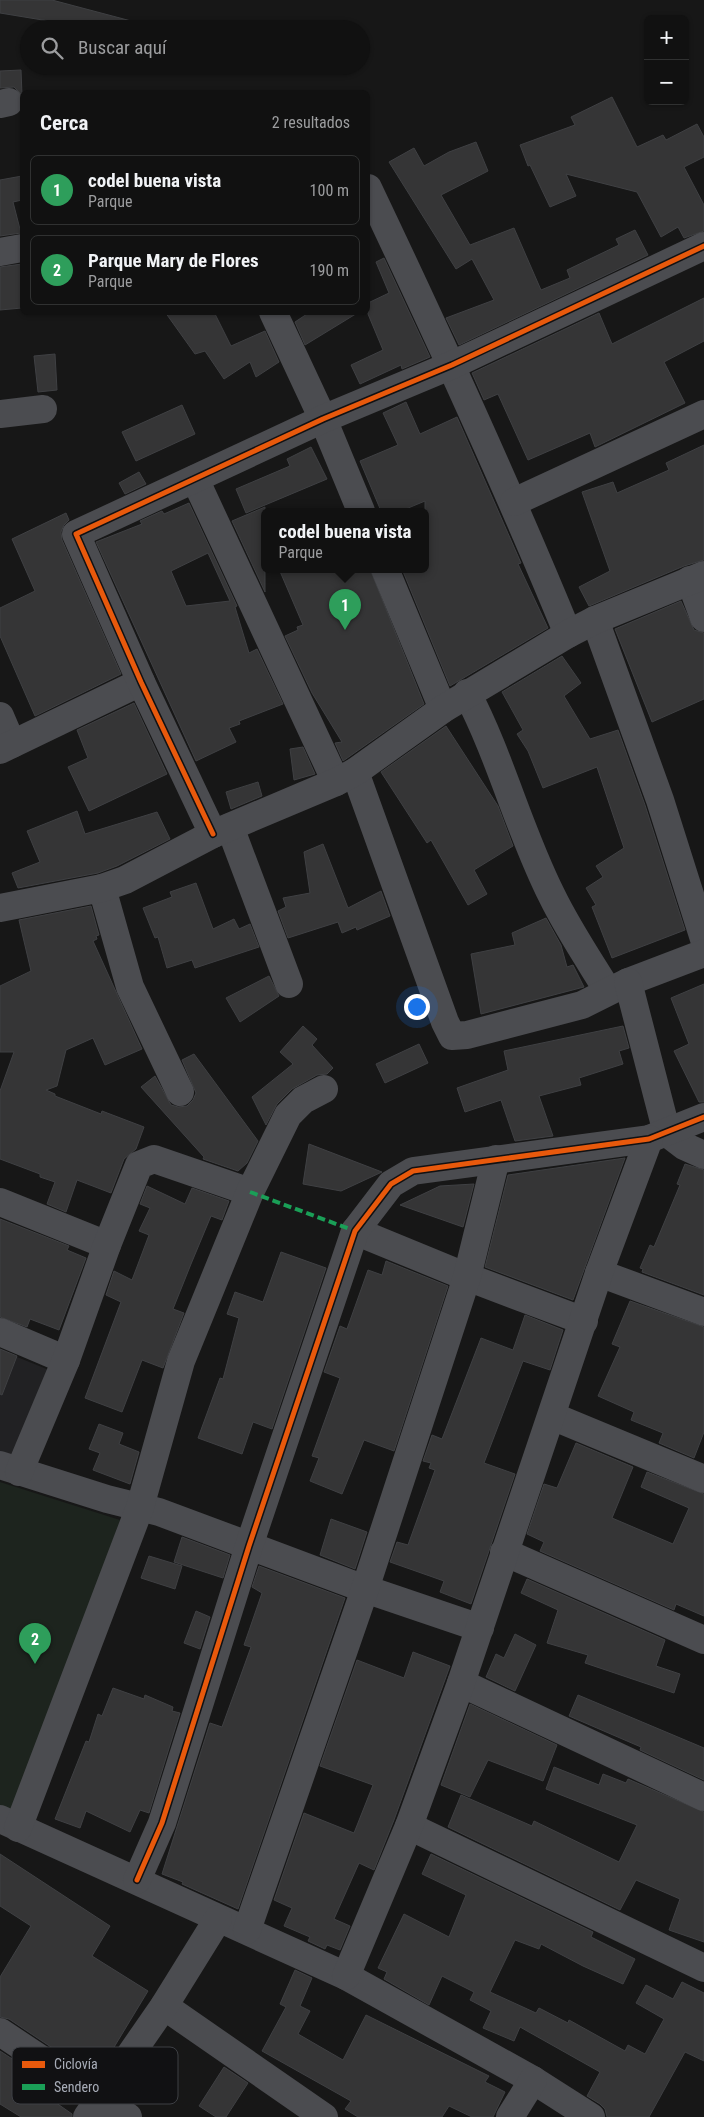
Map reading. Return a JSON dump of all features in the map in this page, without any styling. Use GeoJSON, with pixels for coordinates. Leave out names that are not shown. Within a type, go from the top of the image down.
{"type":"FeatureCollection","features":[{"type":"Feature","properties":{"kind":"street"},"geometry":{"type":"LineString","coordinates":[[370,192],[452,365],[514,502],[568,634]]}},
{"type":"Feature","properties":{"kind":"street"},"geometry":{"type":"LineString","coordinates":[[289,984],[221,831],[141,682],[76,534],[323,420],[452,365],[704,246]]}},
{"type":"Feature","properties":{"kind":"street"},"geometry":{"type":"LineString","coordinates":[[0,252],[20,248]]}},
{"type":"Feature","properties":{"kind":"street"},"geometry":{"type":"LineString","coordinates":[[275,315],[323,420],[360,508]]}},
{"type":"Feature","properties":{"kind":"street"},"geometry":{"type":"LineString","coordinates":[[0,414],[43,409]]}},
{"type":"Feature","properties":{"kind":"street"},"geometry":{"type":"LineString","coordinates":[[514,502],[704,414]]}},
{"type":"Feature","properties":{"kind":"street"},"geometry":{"type":"LineString","coordinates":[[195,479],[346,777],[452,1036],[467,1035],[582,1005],[618,987],[704,953]]}},
{"type":"Feature","properties":{"kind":"street"},"geometry":{"type":"LineString","coordinates":[[387,573],[443,709]]}},
{"type":"Feature","properties":{"kind":"street"},"geometry":{"type":"LineString","coordinates":[[0,908],[102,888],[125,880],[221,831],[346,777],[443,709],[568,634],[595,620],[697,577],[704,618]]}},
{"type":"Feature","properties":{"kind":"street"},"geometry":{"type":"LineString","coordinates":[[595,620],[660,800],[704,939]]}},
{"type":"Feature","properties":{"kind":"street"},"geometry":{"type":"LineString","coordinates":[[0,716],[6,747],[141,682]]}},
{"type":"Feature","properties":{"kind":"street"},"geometry":{"type":"LineString","coordinates":[[346,1976],[409,1826],[461,1683],[599,1273],[658,1136],[618,987],[552,897],[511,800],[478,713],[467,694]]}},
{"type":"Feature","properties":{"kind":"street"},"geometry":{"type":"LineString","coordinates":[[102,888],[130,987],[180,1092]]}},
{"type":"Feature","properties":{"kind":"street"},"geometry":{"type":"LineString","coordinates":[[324,1089],[302,1100],[288,1115],[250,1192],[181,1361],[140,1507],[9,1824],[137,1880],[346,1976],[533,2080],[591,2117]]}},
{"type":"Feature","properties":{"kind":"street"},"geometry":{"type":"LineString","coordinates":[[137,1880],[162,1823],[249,1546],[355,1231],[391,1184],[413,1171],[658,1136],[704,1117]]}},
{"type":"Feature","properties":{"kind":"street"},"geometry":{"type":"LineString","coordinates":[[658,1136],[704,1155]]}},
{"type":"Feature","properties":{"kind":"street"},"geometry":{"type":"LineString","coordinates":[[250,1192],[154,1159],[139,1165],[107,1245],[66,1360],[10,1468],[159,1512],[365,1589],[480,1628]]}},
{"type":"Feature","properties":{"kind":"street"},"geometry":{"type":"LineString","coordinates":[[247,1930],[365,1589],[467,1277],[496,1159]]}},
{"type":"Feature","properties":{"kind":"street"},"geometry":{"type":"LineString","coordinates":[[0,1202],[107,1245]]}},
{"type":"Feature","properties":{"kind":"street"},"geometry":{"type":"LineString","coordinates":[[355,1231],[467,1277],[584,1321]]}},
{"type":"Feature","properties":{"kind":"street"},"geometry":{"type":"LineString","coordinates":[[599,1273],[704,1312]]}},
{"type":"Feature","properties":{"kind":"street"},"geometry":{"type":"LineString","coordinates":[[0,1332],[66,1360]]}},
{"type":"Feature","properties":{"kind":"street"},"geometry":{"type":"LineString","coordinates":[[552,1416],[704,1479]]}},
{"type":"Feature","properties":{"kind":"street"},"geometry":{"type":"LineString","coordinates":[[504,1552],[704,1640]]}},
{"type":"Feature","properties":{"kind":"street"},"geometry":{"type":"LineString","coordinates":[[461,1683],[704,1797]]}},
{"type":"Feature","properties":{"kind":"street"},"geometry":{"type":"LineString","coordinates":[[409,1826],[704,1968]]}},
{"type":"Feature","properties":{"kind":"street"},"geometry":{"type":"LineString","coordinates":[[136,2047],[164,2006],[218,1918]]}},
{"type":"Feature","properties":{"kind":"street"},"geometry":{"type":"LineString","coordinates":[[164,2006],[324,2117]]}},
{"type":"Feature","properties":{"kind":"street"},"geometry":{"type":"LineString","coordinates":[[0,2032],[19,2047]]}},
{"type":"Feature","properties":{"kind":"street"},"geometry":{"type":"LineString","coordinates":[[510,2117],[533,2080]]}},
{"type":"Feature","properties":{"kind":"street"},"geometry":{"type":"LineString","coordinates":[[94,2107],[128,2117]]}},
{"type":"Feature","properties":{"kind":"shaded area"},"geometry":{"type":"Polygon","coordinates":[[[0,1350],[49,1370],[13,1461],[0,1455],[0,1350]]]}},
{"type":"Feature","properties":{"kind":"shaded area"},"geometry":{"type":"Polygon","coordinates":[[[0,1482],[120,1520],[16,1817],[0,1809],[0,1482]]]}},
{"type":"Feature","properties":{"kind":"building"},"geometry":{"type":"Polygon","coordinates":[[[0,0],[52,0],[127,20],[43,20],[0,13],[0,0]]]}},
{"type":"Feature","properties":{"kind":"building"},"geometry":{"type":"Polygon","coordinates":[[[20,70],[22,90],[20,90],[20,93],[14,87],[0,88],[0,71],[20,70]]]}},
{"type":"Feature","properties":{"kind":"building"},"geometry":{"type":"Polygon","coordinates":[[[612,97],[637,147],[663,135],[666,140],[697,124],[704,137],[704,157],[684,167],[704,205],[704,231],[684,238],[678,227],[661,237],[637,192],[566,174],[576,196],[550,207],[530,165],[528,166],[520,145],[575,125],[571,117],[612,97]]]}},
{"type":"Feature","properties":{"kind":"building"},"geometry":{"type":"Polygon","coordinates":[[[476,142],[488,171],[441,195],[470,245],[514,228],[541,290],[570,278],[567,270],[619,245],[616,239],[635,230],[648,255],[459,345],[446,318],[494,300],[472,259],[456,269],[389,162],[414,148],[424,166],[449,152],[476,142]]]}},
{"type":"Feature","properties":{"kind":"building"},"geometry":{"type":"Polygon","coordinates":[[[20,176],[20,200],[13,202],[20,233],[0,236],[0,180],[20,176]]]}},
{"type":"Feature","properties":{"kind":"building"},"geometry":{"type":"Polygon","coordinates":[[[384,258],[430,357],[402,369],[401,365],[360,384],[351,365],[383,350],[368,315],[370,315],[370,302],[389,293],[376,262],[384,258]]]}},
{"type":"Feature","properties":{"kind":"building"},"geometry":{"type":"Polygon","coordinates":[[[20,264],[20,308],[0,310],[0,267],[20,264]]]}},
{"type":"Feature","properties":{"kind":"building"},"geometry":{"type":"Polygon","coordinates":[[[704,298],[704,341],[664,362],[685,403],[595,447],[590,433],[528,460],[498,394],[484,400],[472,373],[599,313],[612,344],[704,298]]]}},
{"type":"Feature","properties":{"kind":"building"},"geometry":{"type":"Polygon","coordinates":[[[167,315],[216,315],[231,346],[265,331],[279,362],[256,377],[250,362],[224,379],[205,351],[195,354],[167,315]]]}},
{"type":"Feature","properties":{"kind":"building"},"geometry":{"type":"Polygon","coordinates":[[[306,315],[354,315],[305,345],[295,322],[306,315]]]}},
{"type":"Feature","properties":{"kind":"building"},"geometry":{"type":"Polygon","coordinates":[[[55,354],[57,390],[38,392],[34,356],[55,354]]]}},
{"type":"Feature","properties":{"kind":"building"},"geometry":{"type":"Polygon","coordinates":[[[406,402],[420,434],[457,417],[521,563],[518,564],[548,628],[450,686],[404,573],[429,573],[429,508],[425,508],[425,501],[408,508],[380,508],[360,461],[398,445],[383,413],[406,402]]]}},
{"type":"Feature","properties":{"kind":"building"},"geometry":{"type":"Polygon","coordinates":[[[182,405],[195,434],[136,461],[122,432],[182,405]]]}},
{"type":"Feature","properties":{"kind":"building"},"geometry":{"type":"Polygon","coordinates":[[[704,445],[704,560],[684,566],[589,606],[579,587],[610,571],[582,492],[613,482],[617,493],[669,470],[666,463],[704,445]]]}},
{"type":"Feature","properties":{"kind":"building"},"geometry":{"type":"Polygon","coordinates":[[[311,447],[327,479],[246,513],[236,489],[290,466],[287,459],[311,447]]]}},
{"type":"Feature","properties":{"kind":"building"},"geometry":{"type":"Polygon","coordinates":[[[139,472],[146,484],[125,494],[119,483],[139,472]]]}},
{"type":"Feature","properties":{"kind":"building"},"geometry":{"type":"Polygon","coordinates":[[[189,503],[237,606],[235,607],[249,653],[257,649],[283,704],[239,721],[240,724],[229,728],[236,742],[196,761],[96,542],[142,524],[140,521],[162,511],[164,514],[189,503]],[[208,553],[171,571],[186,606],[230,601],[208,553]]]}},
{"type":"Feature","properties":{"kind":"building"},"geometry":{"type":"Polygon","coordinates":[[[261,509],[261,573],[265,573],[265,592],[232,521],[261,509]]]}},
{"type":"Feature","properties":{"kind":"building"},"geometry":{"type":"Polygon","coordinates":[[[66,513],[69,520],[61,532],[62,540],[121,674],[35,716],[0,636],[0,608],[35,591],[12,539],[66,513]]]}},
{"type":"Feature","properties":{"kind":"building"},"geometry":{"type":"Polygon","coordinates":[[[281,573],[372,573],[424,704],[343,761],[335,743],[342,742],[312,693],[285,636],[298,630],[297,627],[303,625],[281,573]]]}},
{"type":"Feature","properties":{"kind":"building"},"geometry":{"type":"Polygon","coordinates":[[[681,601],[694,630],[704,633],[704,699],[652,722],[615,629],[681,601]]]}},
{"type":"Feature","properties":{"kind":"building"},"geometry":{"type":"Polygon","coordinates":[[[562,656],[581,683],[564,696],[590,739],[618,730],[645,805],[685,930],[612,958],[592,907],[596,905],[586,888],[603,877],[596,866],[624,848],[597,767],[543,788],[528,751],[517,734],[523,730],[502,692],[562,656]]]}},
{"type":"Feature","properties":{"kind":"building"},"geometry":{"type":"Polygon","coordinates":[[[134,703],[167,774],[89,811],[68,767],[88,758],[77,730],[134,703]]]}},
{"type":"Feature","properties":{"kind":"building"},"geometry":{"type":"Polygon","coordinates":[[[446,726],[498,806],[513,846],[474,870],[487,894],[468,905],[431,840],[427,843],[381,772],[446,726]]]}},
{"type":"Feature","properties":{"kind":"building"},"geometry":{"type":"Polygon","coordinates":[[[303,747],[315,774],[294,780],[290,749],[303,747]]]}},
{"type":"Feature","properties":{"kind":"building"},"geometry":{"type":"Polygon","coordinates":[[[258,782],[262,796],[231,809],[226,792],[258,782]]]}},
{"type":"Feature","properties":{"kind":"building"},"geometry":{"type":"Polygon","coordinates":[[[77,811],[85,834],[157,812],[170,839],[117,866],[98,873],[18,888],[12,873],[40,862],[27,831],[77,811]]]}},
{"type":"Feature","properties":{"kind":"building"},"geometry":{"type":"Polygon","coordinates":[[[323,844],[348,908],[381,891],[390,916],[357,930],[356,927],[342,933],[338,922],[288,938],[278,911],[286,907],[283,898],[310,893],[304,852],[323,844]]]}},
{"type":"Feature","properties":{"kind":"building"},"geometry":{"type":"Polygon","coordinates":[[[196,883],[213,929],[234,919],[239,929],[250,924],[259,947],[195,968],[192,960],[167,968],[158,937],[155,938],[143,908],[172,897],[170,892],[196,883]]]}},
{"type":"Feature","properties":{"kind":"building"},"geometry":{"type":"Polygon","coordinates":[[[91,906],[99,935],[93,941],[142,1049],[105,1065],[93,1038],[66,1050],[57,1086],[46,1090],[55,1094],[55,1096],[101,1114],[102,1111],[144,1127],[136,1149],[124,1159],[111,1193],[77,1180],[66,1212],[47,1204],[55,1182],[40,1177],[40,1174],[0,1159],[0,1091],[14,1052],[0,1052],[0,986],[31,971],[19,920],[91,906]]]}},
{"type":"Feature","properties":{"kind":"building"},"geometry":{"type":"Polygon","coordinates":[[[546,918],[561,945],[567,967],[573,965],[584,987],[481,1014],[471,954],[515,945],[512,933],[546,918]]]}},
{"type":"Feature","properties":{"kind":"building"},"geometry":{"type":"Polygon","coordinates":[[[269,976],[279,996],[240,1022],[226,998],[269,976]]]}},
{"type":"Feature","properties":{"kind":"building"},"geometry":{"type":"Polygon","coordinates":[[[704,984],[704,1102],[699,1102],[674,1051],[689,1044],[671,998],[704,984]]]}},
{"type":"Feature","properties":{"kind":"building"},"geometry":{"type":"Polygon","coordinates":[[[303,1026],[317,1039],[312,1045],[333,1068],[327,1074],[317,1075],[292,1089],[277,1104],[266,1125],[252,1097],[293,1064],[280,1052],[303,1026]]]}},
{"type":"Feature","properties":{"kind":"building"},"geometry":{"type":"Polygon","coordinates":[[[623,1026],[629,1048],[619,1051],[623,1064],[579,1078],[581,1085],[539,1096],[553,1136],[515,1141],[501,1100],[465,1112],[457,1088],[508,1070],[504,1051],[623,1026]]]}},
{"type":"Feature","properties":{"kind":"building"},"geometry":{"type":"Polygon","coordinates":[[[419,1044],[428,1063],[385,1083],[376,1064],[419,1044]]]}},
{"type":"Feature","properties":{"kind":"building"},"geometry":{"type":"Polygon","coordinates":[[[194,1054],[258,1141],[247,1163],[238,1171],[203,1159],[204,1157],[141,1087],[155,1076],[171,1105],[178,1107],[187,1106],[193,1100],[196,1093],[182,1060],[194,1054]]]}},
{"type":"Feature","properties":{"kind":"building"},"geometry":{"type":"Polygon","coordinates":[[[309,1144],[382,1172],[341,1191],[303,1184],[309,1144]]]}},
{"type":"Feature","properties":{"kind":"building"},"geometry":{"type":"Polygon","coordinates":[[[625,1158],[573,1300],[485,1267],[508,1175],[625,1158]]]}},
{"type":"Feature","properties":{"kind":"building"},"geometry":{"type":"Polygon","coordinates":[[[685,1164],[704,1170],[704,1295],[642,1272],[643,1269],[640,1268],[650,1245],[654,1247],[680,1185],[677,1184],[685,1164]]]}},
{"type":"Feature","properties":{"kind":"building"},"geometry":{"type":"Polygon","coordinates":[[[474,1184],[463,1227],[400,1205],[440,1186],[474,1184]]]}},
{"type":"Feature","properties":{"kind":"building"},"geometry":{"type":"Polygon","coordinates":[[[147,1186],[185,1204],[192,1188],[229,1201],[222,1220],[211,1216],[173,1309],[184,1313],[163,1368],[142,1360],[122,1412],[85,1398],[121,1302],[106,1295],[114,1271],[132,1280],[149,1235],[139,1231],[150,1208],[140,1204],[147,1186]]]}},
{"type":"Feature","properties":{"kind":"building"},"geometry":{"type":"Polygon","coordinates":[[[0,1219],[69,1246],[67,1250],[86,1258],[59,1330],[30,1319],[27,1327],[0,1317],[0,1219]]]}},
{"type":"Feature","properties":{"kind":"building"},"geometry":{"type":"Polygon","coordinates":[[[281,1252],[326,1268],[272,1429],[253,1422],[242,1454],[198,1438],[220,1378],[223,1379],[239,1318],[227,1314],[235,1292],[263,1302],[281,1252]]]}},
{"type":"Feature","properties":{"kind":"building"},"geometry":{"type":"Polygon","coordinates":[[[386,1261],[448,1286],[394,1451],[364,1440],[342,1494],[310,1481],[319,1458],[312,1456],[340,1378],[324,1372],[340,1326],[347,1329],[368,1270],[382,1275],[386,1261]]]}},
{"type":"Feature","properties":{"kind":"building"},"geometry":{"type":"Polygon","coordinates":[[[630,1301],[704,1327],[704,1432],[694,1458],[659,1443],[663,1433],[631,1420],[634,1412],[598,1396],[620,1347],[612,1344],[630,1301]]]}},
{"type":"Feature","properties":{"kind":"building"},"geometry":{"type":"Polygon","coordinates":[[[525,1315],[563,1330],[550,1370],[523,1361],[484,1463],[515,1474],[471,1604],[440,1592],[444,1581],[390,1562],[397,1542],[408,1545],[435,1470],[429,1468],[431,1463],[423,1461],[432,1435],[442,1439],[481,1338],[513,1350],[525,1315]]]}},
{"type":"Feature","properties":{"kind":"building"},"geometry":{"type":"Polygon","coordinates":[[[0,1349],[17,1356],[2,1395],[0,1394],[0,1349]]]}},
{"type":"Feature","properties":{"kind":"building"},"geometry":{"type":"Polygon","coordinates":[[[99,1424],[123,1433],[119,1444],[139,1452],[130,1484],[93,1470],[100,1453],[89,1449],[99,1424]]]}},
{"type":"Feature","properties":{"kind":"building"},"geometry":{"type":"Polygon","coordinates":[[[576,1443],[633,1467],[612,1518],[673,1544],[689,1508],[641,1487],[647,1472],[704,1494],[704,1616],[676,1604],[674,1610],[540,1551],[544,1542],[527,1534],[544,1484],[557,1488],[576,1443]]]}},
{"type":"Feature","properties":{"kind":"building"},"geometry":{"type":"Polygon","coordinates":[[[331,1519],[367,1532],[355,1569],[320,1555],[331,1519]]]}},
{"type":"Feature","properties":{"kind":"building"},"geometry":{"type":"Polygon","coordinates":[[[182,1537],[230,1555],[223,1578],[174,1562],[182,1537]]]}},
{"type":"Feature","properties":{"kind":"building"},"geometry":{"type":"Polygon","coordinates":[[[149,1556],[182,1566],[175,1589],[141,1578],[149,1556]]]}},
{"type":"Feature","properties":{"kind":"building"},"geometry":{"type":"Polygon","coordinates":[[[259,1566],[345,1598],[238,1909],[182,1884],[183,1882],[162,1874],[210,1723],[222,1727],[251,1647],[244,1645],[262,1593],[252,1587],[259,1566]]]}},
{"type":"Feature","properties":{"kind":"building"},"geometry":{"type":"Polygon","coordinates":[[[527,1579],[665,1640],[656,1666],[680,1674],[674,1693],[585,1663],[588,1655],[547,1643],[558,1610],[521,1593],[527,1579]]]}},
{"type":"Feature","properties":{"kind":"building"},"geometry":{"type":"Polygon","coordinates":[[[196,1611],[210,1617],[200,1649],[184,1643],[196,1611]]]}},
{"type":"Feature","properties":{"kind":"building"},"geometry":{"type":"Polygon","coordinates":[[[515,1634],[536,1645],[515,1691],[486,1677],[496,1654],[504,1658],[515,1634]]]}},
{"type":"Feature","properties":{"kind":"building"},"geometry":{"type":"Polygon","coordinates":[[[413,1652],[450,1666],[374,1870],[359,1863],[334,1919],[350,1926],[340,1950],[327,1945],[325,1949],[308,1941],[310,1937],[284,1926],[292,1908],[274,1900],[304,1813],[354,1833],[373,1785],[320,1766],[357,1660],[404,1678],[413,1652]]]}},
{"type":"Feature","properties":{"kind":"building"},"geometry":{"type":"Polygon","coordinates":[[[113,1688],[144,1699],[145,1695],[173,1707],[172,1711],[180,1713],[149,1813],[140,1810],[130,1832],[86,1811],[80,1828],[55,1819],[86,1741],[89,1742],[98,1714],[102,1716],[113,1688]]]}},
{"type":"Feature","properties":{"kind":"building"},"geometry":{"type":"Polygon","coordinates":[[[578,1695],[704,1748],[704,1780],[640,1750],[641,1747],[569,1716],[578,1695]]]}},
{"type":"Feature","properties":{"kind":"building"},"geometry":{"type":"Polygon","coordinates":[[[470,1704],[557,1745],[543,1781],[488,1760],[470,1797],[441,1785],[470,1704]]]}},
{"type":"Feature","properties":{"kind":"building"},"geometry":{"type":"Polygon","coordinates":[[[554,1767],[599,1785],[603,1774],[626,1783],[628,1779],[704,1812],[704,1942],[669,1930],[680,1899],[636,1880],[620,1910],[448,1827],[461,1795],[532,1826],[534,1821],[619,1862],[637,1825],[546,1789],[554,1767]]]}},
{"type":"Feature","properties":{"kind":"building"},"geometry":{"type":"Polygon","coordinates":[[[0,1854],[110,1926],[92,1956],[148,1991],[114,2047],[51,2047],[9,2019],[0,2017],[0,1977],[31,1926],[0,1906],[0,1854]]]}},
{"type":"Feature","properties":{"kind":"building"},"geometry":{"type":"Polygon","coordinates":[[[431,1854],[593,1932],[591,1937],[635,1959],[623,1984],[541,1944],[539,1949],[515,1940],[490,1992],[536,2013],[539,2008],[568,2023],[569,2020],[625,2051],[628,2045],[645,2054],[664,2019],[636,2003],[646,1985],[673,1999],[682,1982],[704,1993],[704,2061],[685,2052],[649,2117],[607,2117],[605,2109],[587,2096],[600,2072],[520,2027],[514,2041],[483,2028],[491,2011],[470,2000],[474,1992],[442,1976],[429,2005],[384,1979],[387,1972],[378,1968],[404,1914],[449,1937],[466,1895],[422,1874],[431,1854]]]}},
{"type":"Feature","properties":{"kind":"building"},"geometry":{"type":"Polygon","coordinates":[[[295,1970],[312,1978],[300,2006],[310,2011],[298,2034],[343,2060],[366,2015],[489,2076],[485,2082],[505,2092],[493,2117],[472,2117],[449,2106],[442,2117],[358,2117],[345,2109],[351,2101],[262,2051],[286,2007],[280,2004],[295,1970]]]}},
{"type":"Feature","properties":{"kind":"building"},"geometry":{"type":"Polygon","coordinates":[[[0,2051],[12,2059],[12,2104],[58,2104],[72,2114],[72,2117],[21,2117],[0,2104],[0,2051]]]}},
{"type":"Feature","properties":{"kind":"building"},"geometry":{"type":"Polygon","coordinates":[[[224,2067],[248,2083],[226,2117],[216,2117],[199,2106],[224,2067]]]}},
{"type":"Feature","properties":{"kind":"marked path"},"geometry":{"type":"LineString","coordinates":[[250,1192],[355,1231]]}},
{"type":"Feature","properties":{"kind":"cycle path"},"geometry":{"type":"LineString","coordinates":[[213,834],[141,682],[76,534],[323,419],[452,365],[704,246]]}},
{"type":"Feature","properties":{"kind":"cycle path"},"geometry":{"type":"LineString","coordinates":[[137,1880],[162,1823],[249,1546],[355,1231],[391,1184],[413,1171],[649,1139],[704,1117]]}},
{"type":"Feature","properties":{"kind":"place","name":"codel buena vista"},"geometry":{"type":"Point","coordinates":[345,630]}},
{"type":"Feature","properties":{"kind":"place","name":"Parque Mary de Flores"},"geometry":{"type":"Point","coordinates":[35,1664]}}]}
